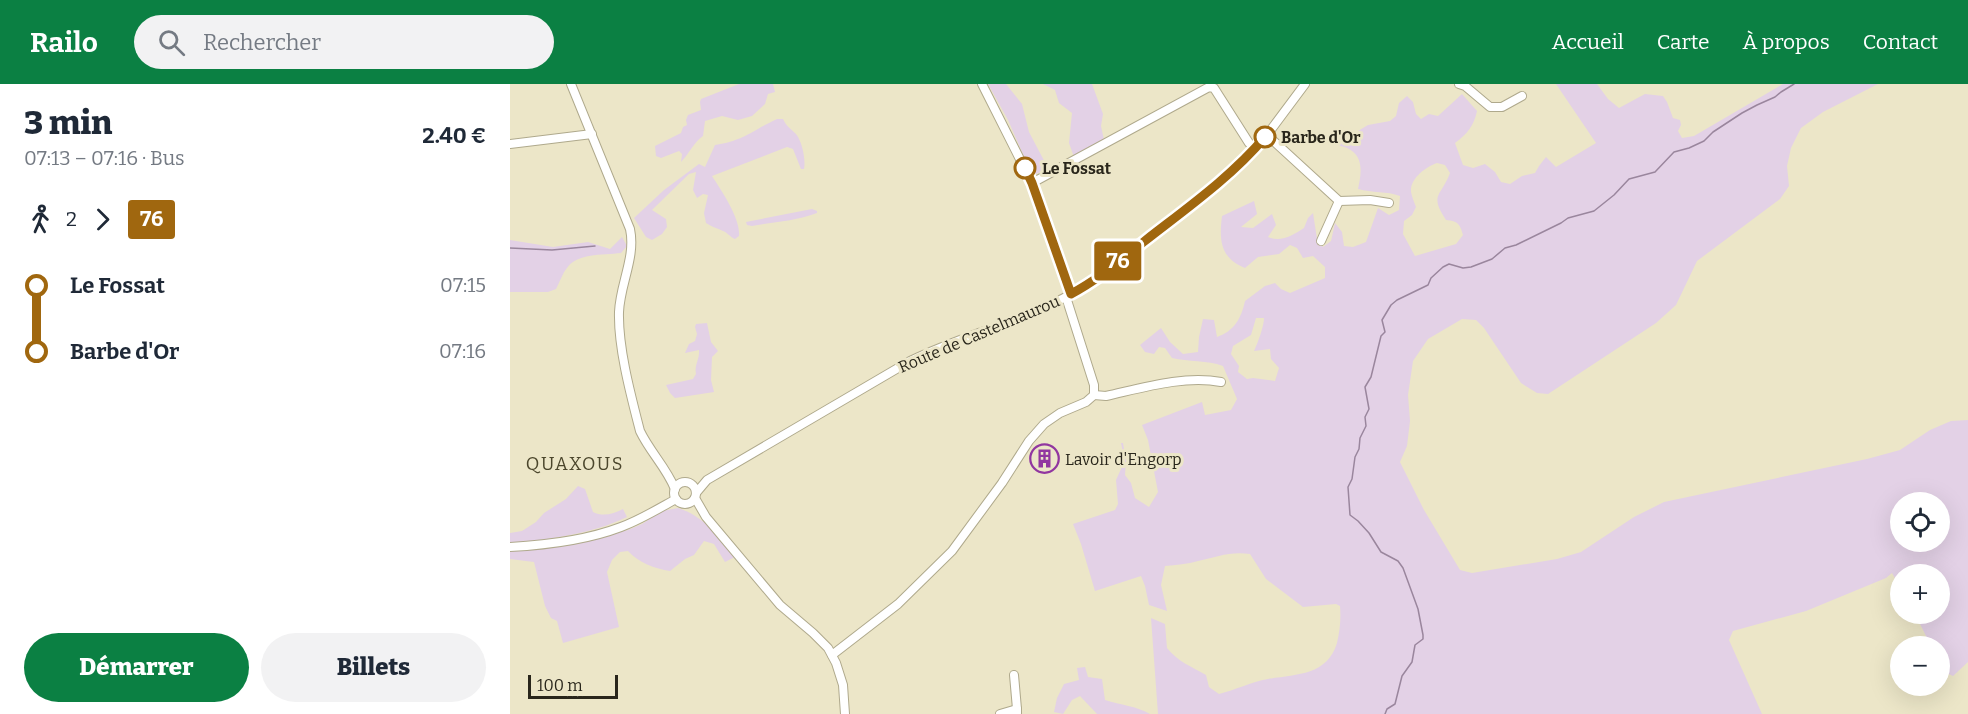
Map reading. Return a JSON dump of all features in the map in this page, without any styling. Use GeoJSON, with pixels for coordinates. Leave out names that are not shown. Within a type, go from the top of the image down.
{"type":"FeatureCollection","features":[{"type":"Feature","properties":{"kind":"street"},"geometry":{"type":"LineString","coordinates":[[571,84],[632,237],[620,298],[619,323],[640,431],[666,469],[675,489],[676,499],[683,504],[693,498]]}},
{"type":"Feature","properties":{"kind":"street"},"geometry":{"type":"LineString","coordinates":[[982,84],[1032,183],[1069,295],[1094,384],[1094,395]]}},
{"type":"Feature","properties":{"kind":"street","name":"Route de Castelmaurou"},"geometry":{"type":"LineString","coordinates":[[693,498],[707,480],[910,361],[938,348],[1009,322],[1090,283],[1238,166],[1267,135],[1305,84]]}},
{"type":"Feature","properties":{"kind":"street"},"geometry":{"type":"LineString","coordinates":[[1459,84],[1465,86],[1490,107],[1502,107],[1522,96]]}},
{"type":"Feature","properties":{"kind":"street"},"geometry":{"type":"LineString","coordinates":[[1032,183],[1209,87],[1214,88],[1255,149]]}},
{"type":"Feature","properties":{"kind":"street"},"geometry":{"type":"LineString","coordinates":[[510,144],[592,134]]}},
{"type":"Feature","properties":{"kind":"street"},"geometry":{"type":"LineString","coordinates":[[1267,135],[1339,201],[1370,200],[1389,203]]}},
{"type":"Feature","properties":{"kind":"street"},"geometry":{"type":"LineString","coordinates":[[1321,241],[1339,201]]}},
{"type":"Feature","properties":{"kind":"street"},"geometry":{"type":"LineString","coordinates":[[832,655],[898,604],[952,551],[1002,483],[1029,441],[1044,424],[1060,413],[1086,402],[1094,395],[1106,396],[1179,382],[1209,380],[1221,382]]}},
{"type":"Feature","properties":{"kind":"street"},"geometry":{"type":"LineString","coordinates":[[666,469],[694,488],[693,498],[706,517],[780,605],[813,633],[832,655],[843,685],[845,712]]}},
{"type":"Feature","properties":{"kind":"street","name":"Route de Castelmaurou"},"geometry":{"type":"LineString","coordinates":[[687,483],[707,480]]}},
{"type":"Feature","properties":{"kind":"street"},"geometry":{"type":"LineString","coordinates":[[675,489],[679,484],[687,483]]}},
{"type":"Feature","properties":{"kind":"street"},"geometry":{"type":"LineString","coordinates":[[510,547],[603,533],[630,523],[676,499]]}},
{"type":"Feature","properties":{"kind":"street"},"geometry":{"type":"LineString","coordinates":[[1000,714],[1017,712],[1014,675]]}},
{"type":"Feature","properties":{"kind":"shaded area"},"geometry":{"type":"Polygon","coordinates":[[[739,84],[773,84],[775,92],[768,94],[765,104],[752,116],[738,120],[722,116],[705,121],[703,136],[681,162],[682,154],[679,151],[661,158],[656,156],[655,146],[681,133],[683,127],[687,125],[688,115],[701,110],[701,99],[739,84]]]}},
{"type":"Feature","properties":{"kind":"shaded area"},"geometry":{"type":"Polygon","coordinates":[[[988,84],[1006,84],[1022,104],[1029,132],[1049,170],[1032,175],[1008,120],[988,84]]]}},
{"type":"Feature","properties":{"kind":"shaded area"},"geometry":{"type":"Polygon","coordinates":[[[1043,84],[1092,84],[1103,114],[1101,126],[1104,140],[1074,157],[1069,143],[1072,113],[1059,103],[1055,90],[1043,84]]]}},
{"type":"Feature","properties":{"kind":"shaded area"},"geometry":{"type":"Polygon","coordinates":[[[1556,84],[1597,84],[1608,99],[1619,108],[1645,94],[1663,96],[1673,118],[1680,120],[1681,125],[1678,131],[1682,138],[1694,136],[1783,84],[1878,84],[1823,112],[1801,128],[1791,148],[1787,166],[1789,186],[1780,199],[1697,261],[1676,305],[1656,323],[1548,394],[1537,393],[1521,383],[1484,328],[1476,320],[1462,319],[1428,339],[1413,361],[1408,395],[1410,421],[1407,446],[1400,462],[1424,510],[1460,570],[1472,573],[1557,559],[1581,552],[1634,517],[1664,502],[1867,459],[1900,450],[1930,430],[1951,421],[1968,420],[1968,662],[1953,676],[1950,675],[1950,636],[1926,636],[1920,624],[1950,624],[1950,564],[1890,564],[1890,575],[1886,578],[1806,611],[1733,631],[1729,640],[1762,714],[1158,714],[1151,618],[1165,624],[1167,648],[1171,653],[1206,675],[1209,687],[1219,694],[1262,680],[1300,674],[1318,668],[1332,654],[1340,629],[1340,606],[1336,604],[1303,607],[1266,579],[1250,554],[1230,554],[1165,566],[1161,585],[1167,611],[1149,605],[1141,576],[1095,591],[1073,524],[1115,510],[1118,504],[1116,480],[1121,469],[1123,453],[1121,443],[1123,443],[1126,461],[1125,475],[1131,483],[1135,498],[1149,507],[1158,492],[1148,440],[1142,425],[1202,402],[1205,415],[1231,410],[1237,399],[1223,366],[1172,358],[1165,348],[1159,347],[1154,354],[1145,352],[1140,345],[1161,328],[1170,342],[1183,354],[1198,352],[1203,319],[1214,320],[1217,337],[1232,328],[1239,319],[1245,301],[1265,286],[1275,283],[1290,293],[1325,278],[1325,267],[1313,256],[1303,258],[1297,248],[1290,245],[1279,254],[1258,257],[1245,268],[1237,264],[1230,259],[1223,247],[1222,216],[1254,201],[1257,214],[1241,227],[1253,228],[1272,214],[1276,225],[1268,237],[1273,239],[1291,236],[1304,228],[1313,213],[1317,239],[1323,247],[1331,241],[1335,223],[1342,232],[1344,246],[1353,247],[1366,242],[1378,208],[1389,215],[1399,210],[1400,196],[1358,189],[1360,166],[1357,156],[1353,151],[1333,143],[1339,133],[1353,134],[1368,125],[1390,121],[1396,116],[1399,103],[1407,96],[1413,102],[1416,114],[1421,119],[1429,114],[1438,116],[1462,94],[1477,111],[1469,129],[1455,143],[1463,165],[1473,168],[1485,164],[1495,172],[1501,182],[1510,184],[1522,176],[1535,173],[1546,157],[1556,167],[1596,143],[1556,84]],[[1437,163],[1428,167],[1419,174],[1411,187],[1416,207],[1412,215],[1404,221],[1403,234],[1415,256],[1456,244],[1463,235],[1458,224],[1446,220],[1438,205],[1438,196],[1450,173],[1445,165],[1437,163]],[[1256,318],[1251,335],[1233,346],[1231,354],[1239,366],[1238,372],[1247,379],[1275,381],[1279,368],[1271,359],[1270,349],[1254,351],[1264,318],[1256,318]]]}},
{"type":"Feature","properties":{"kind":"shaded area"},"geometry":{"type":"Polygon","coordinates":[[[777,119],[783,119],[798,137],[803,151],[804,169],[801,169],[793,149],[787,147],[712,176],[734,213],[739,236],[735,239],[706,223],[704,213],[708,195],[703,194],[697,198],[693,190],[696,172],[689,174],[652,210],[666,219],[667,227],[662,234],[652,240],[646,237],[634,218],[664,190],[699,164],[705,167],[715,145],[741,138],[777,119]]]}},
{"type":"Feature","properties":{"kind":"shaded area"},"geometry":{"type":"Polygon","coordinates":[[[812,209],[817,213],[793,220],[752,226],[747,225],[746,222],[812,209]]]}},
{"type":"Feature","properties":{"kind":"shaded area"},"geometry":{"type":"Polygon","coordinates":[[[622,237],[627,246],[621,253],[584,257],[577,260],[565,270],[556,289],[548,292],[510,292],[510,240],[553,247],[588,242],[610,249],[622,237]]]}},
{"type":"Feature","properties":{"kind":"shaded area"},"geometry":{"type":"Polygon","coordinates":[[[707,323],[711,342],[718,351],[712,357],[711,380],[714,392],[675,398],[666,385],[693,379],[696,374],[699,350],[685,353],[689,344],[695,341],[696,324],[707,323]]]}},
{"type":"Feature","properties":{"kind":"shaded area"},"geometry":{"type":"Polygon","coordinates":[[[578,486],[585,489],[593,512],[608,514],[623,509],[627,517],[585,532],[510,544],[510,533],[522,531],[536,522],[544,513],[566,499],[578,486]]]}},
{"type":"Feature","properties":{"kind":"shaded area"},"geometry":{"type":"Polygon","coordinates":[[[678,508],[696,516],[703,522],[735,557],[725,562],[714,544],[704,541],[694,555],[670,571],[647,564],[628,551],[620,552],[612,560],[607,572],[619,627],[563,643],[557,621],[551,618],[545,606],[534,562],[510,559],[510,549],[600,537],[628,530],[662,511],[678,508]]]}},
{"type":"Feature","properties":{"kind":"shaded area"},"geometry":{"type":"Polygon","coordinates":[[[1085,667],[1088,677],[1102,679],[1105,700],[1134,707],[1150,714],[1097,714],[1080,696],[1072,700],[1063,714],[1054,712],[1057,698],[1064,684],[1079,680],[1077,668],[1085,667]]]}},
{"type":"Feature","properties":{"kind":"waterway"},"geometry":{"type":"LineString","coordinates":[[1385,714],[1387,709],[1395,704],[1402,676],[1412,662],[1415,645],[1423,639],[1423,635],[1418,609],[1403,568],[1398,561],[1381,552],[1369,533],[1350,515],[1348,487],[1369,409],[1365,387],[1371,377],[1381,336],[1385,332],[1382,320],[1391,305],[1428,285],[1431,278],[1449,264],[1463,268],[1471,267],[1492,259],[1505,248],[1516,245],[1568,218],[1594,211],[1629,179],[1655,172],[1674,152],[1704,141],[1713,132],[1742,113],[1775,97],[1794,84]]}},
{"type":"Feature","properties":{"kind":"waterway"},"geometry":{"type":"LineString","coordinates":[[510,248],[552,250],[595,246]]}},
{"type":"Feature","properties":{"kind":"bus line","name":"76"},"geometry":{"type":"LineString","coordinates":[[1025,168],[1071,294],[1102,274],[1211,188],[1238,166],[1265,137]]}},
{"type":"Feature","properties":{"kind":"place","name":"Barbe d'Or"},"geometry":{"type":"Point","coordinates":[1265,137]}},
{"type":"Feature","properties":{"kind":"place","name":"Le Fossat"},"geometry":{"type":"Point","coordinates":[1025,168]}},
{"type":"Feature","properties":{"kind":"place","name":"Lavoir d'Engorp"},"geometry":{"type":"Point","coordinates":[1044,459]}},
{"type":"Feature","properties":{"kind":"district","name":"QUAXOUS"},"geometry":{"type":"Point","coordinates":[575,464]}}]}
